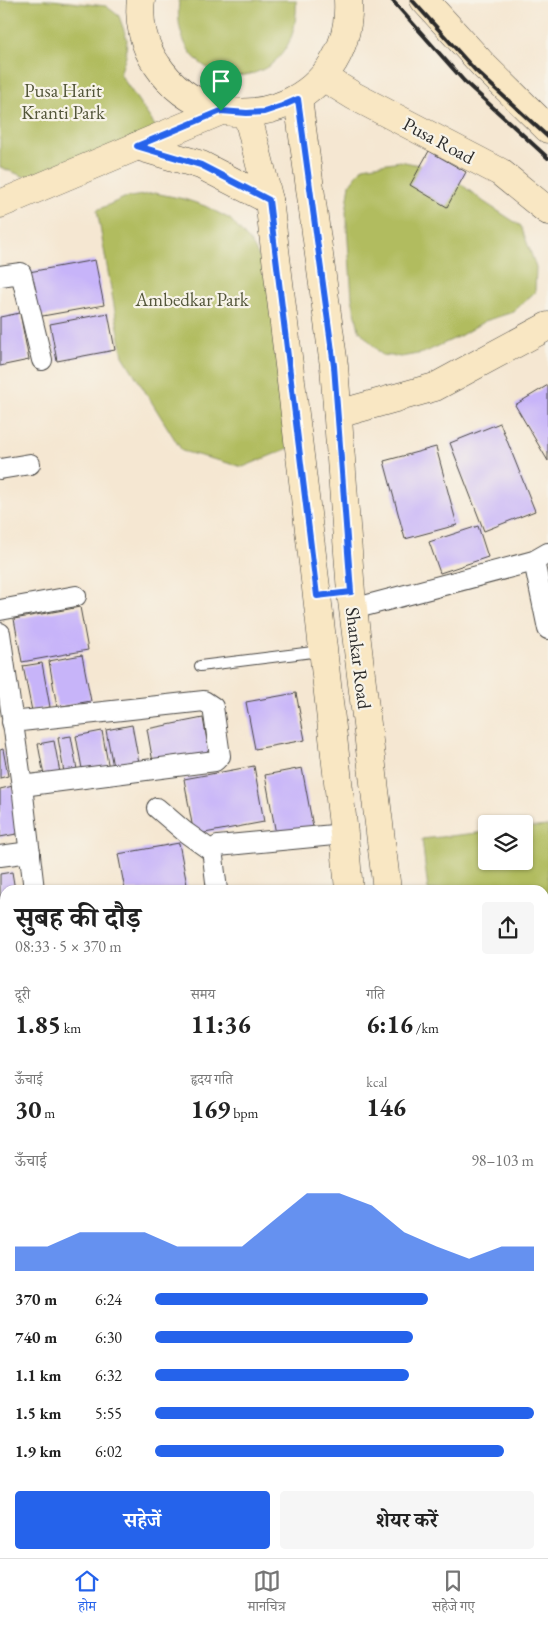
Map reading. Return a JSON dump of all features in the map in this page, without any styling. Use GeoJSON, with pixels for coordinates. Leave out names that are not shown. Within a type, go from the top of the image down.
{"type":"FeatureCollection","features":[{"type":"Feature","properties":{"kind":"main road"},"geometry":{"type":"LineString","coordinates":[[140,0],[143,32],[153,60],[162,72],[182,92],[194,100],[234,112],[264,112],[282,106],[298,99],[323,77],[340,52],[345,38],[348,23],[348,0]]}},
{"type":"Feature","properties":{"kind":"main road"},"geometry":{"type":"LineString","coordinates":[[424,0],[484,66],[548,129]]}},
{"type":"Feature","properties":{"kind":"main road","name":"Pusa Road"},"geometry":{"type":"LineString","coordinates":[[323,77],[354,96],[500,172],[548,211]]}},
{"type":"Feature","properties":{"kind":"main road","name":"Shankar Road"},"geometry":{"type":"LineString","coordinates":[[298,99],[334,366],[352,601],[386,885]]}},
{"type":"Feature","properties":{"kind":"main road"},"geometry":{"type":"LineString","coordinates":[[0,204],[137,146],[234,112]]}},
{"type":"Feature","properties":{"kind":"main road","name":"Shankar Road"},"geometry":{"type":"LineString","coordinates":[[234,112],[269,200],[317,596],[349,885]]}},
{"type":"Feature","properties":{"kind":"main road"},"geometry":{"type":"LineString","coordinates":[[137,146],[201,165],[269,200]]}},
{"type":"Feature","properties":{"kind":"main road"},"geometry":{"type":"LineString","coordinates":[[0,185],[29,191]]}},
{"type":"Feature","properties":{"kind":"main road"},"geometry":{"type":"LineString","coordinates":[[338,414],[435,387],[548,326]]}},
{"type":"Feature","properties":{"kind":"main road"},"geometry":{"type":"LineString","coordinates":[[317,596],[352,601]]}},
{"type":"Feature","properties":{"kind":"street"},"geometry":{"type":"LineString","coordinates":[[0,276],[21,273],[42,360]]}},
{"type":"Feature","properties":{"kind":"street"},"geometry":{"type":"LineString","coordinates":[[0,469],[30,464]]}},
{"type":"Feature","properties":{"kind":"street"},"geometry":{"type":"LineString","coordinates":[[352,601],[541,557],[548,629]]}},
{"type":"Feature","properties":{"kind":"street"},"geometry":{"type":"LineString","coordinates":[[0,610],[76,596]]}},
{"type":"Feature","properties":{"kind":"street"},"geometry":{"type":"LineString","coordinates":[[0,633],[22,786],[33,885]]}},
{"type":"Feature","properties":{"kind":"street"},"geometry":{"type":"LineString","coordinates":[[12,722],[204,701],[213,707],[220,756],[215,761],[22,786]]}},
{"type":"Feature","properties":{"kind":"street"},"geometry":{"type":"LineString","coordinates":[[157,808],[185,832],[213,852]]}},
{"type":"Feature","properties":{"kind":"street"},"geometry":{"type":"LineString","coordinates":[[216,885],[213,852],[218,846],[344,834]]}},
{"type":"Feature","properties":{"kind":"street"},"geometry":{"type":"LineString","coordinates":[[0,856],[30,852]]}},
{"type":"Feature","properties":{"kind":"lane"},"geometry":{"type":"LineString","coordinates":[[200,666],[322,651]]}},
{"type":"Feature","properties":{"kind":"green space","name":"Pusa Harit Kranti Park"},"geometry":{"type":"Polygon","coordinates":[[[0,0],[51,0],[106,6],[119,16],[127,39],[126,56],[120,74],[158,130],[35,181],[0,167],[0,0]]]}},
{"type":"Feature","properties":{"kind":"green space"},"geometry":{"type":"Polygon","coordinates":[[[179,0],[296,0],[293,33],[279,57],[259,71],[236,76],[213,71],[194,57],[181,33],[179,0]]]}},
{"type":"Feature","properties":{"kind":"green space"},"geometry":{"type":"Polygon","coordinates":[[[400,161],[443,170],[484,202],[521,226],[536,267],[535,292],[513,312],[485,321],[458,337],[423,353],[401,357],[382,355],[359,330],[352,298],[346,212],[350,184],[363,167],[400,161]]]}},
{"type":"Feature","properties":{"kind":"green space","name":"Ambedkar Park"},"geometry":{"type":"Polygon","coordinates":[[[155,193],[205,206],[230,219],[251,243],[268,272],[289,448],[243,467],[182,451],[123,356],[97,210],[124,198],[155,193]]]}},
{"type":"Feature","properties":{"kind":"green space"},"geometry":{"type":"Polygon","coordinates":[[[548,826],[548,885],[427,885],[422,839],[478,833],[478,870],[533,870],[533,827],[548,826]]]}},
{"type":"Feature","properties":{"kind":"building"},"geometry":{"type":"Polygon","coordinates":[[[429,151],[466,172],[447,207],[410,185],[429,151]]]}},
{"type":"Feature","properties":{"kind":"building"},"geometry":{"type":"Polygon","coordinates":[[[95,260],[104,305],[37,317],[29,272],[95,260]]]}},
{"type":"Feature","properties":{"kind":"building"},"geometry":{"type":"Polygon","coordinates":[[[20,313],[29,360],[0,366],[0,317],[20,313]]]}},
{"type":"Feature","properties":{"kind":"building"},"geometry":{"type":"Polygon","coordinates":[[[108,313],[115,350],[57,361],[50,324],[108,313]]]}},
{"type":"Feature","properties":{"kind":"building"},"geometry":{"type":"Polygon","coordinates":[[[548,385],[548,461],[515,405],[548,385]]]}},
{"type":"Feature","properties":{"kind":"building"},"geometry":{"type":"Polygon","coordinates":[[[500,423],[535,511],[484,531],[450,443],[500,423]]]}},
{"type":"Feature","properties":{"kind":"building"},"geometry":{"type":"Polygon","coordinates":[[[436,447],[457,525],[405,539],[384,461],[436,447]]]}},
{"type":"Feature","properties":{"kind":"building"},"geometry":{"type":"Polygon","coordinates":[[[478,526],[488,557],[440,573],[429,542],[478,526]]]}},
{"type":"Feature","properties":{"kind":"building"},"geometry":{"type":"Polygon","coordinates":[[[80,607],[88,650],[22,662],[14,619],[80,607]]]}},
{"type":"Feature","properties":{"kind":"building"},"geometry":{"type":"Polygon","coordinates":[[[82,655],[91,701],[57,707],[49,661],[82,655]]]}},
{"type":"Feature","properties":{"kind":"building"},"geometry":{"type":"Polygon","coordinates":[[[42,663],[50,707],[32,711],[23,666],[42,663]]]}},
{"type":"Feature","properties":{"kind":"building"},"geometry":{"type":"Polygon","coordinates":[[[296,693],[305,740],[255,749],[246,702],[296,693]]]}},
{"type":"Feature","properties":{"kind":"building"},"geometry":{"type":"Polygon","coordinates":[[[203,718],[210,758],[154,768],[147,729],[203,718]]]}},
{"type":"Feature","properties":{"kind":"building"},"geometry":{"type":"Polygon","coordinates":[[[132,725],[140,768],[114,772],[106,730],[132,725]]]}},
{"type":"Feature","properties":{"kind":"building"},"geometry":{"type":"Polygon","coordinates":[[[102,731],[109,769],[83,774],[76,736],[102,731]]]}},
{"type":"Feature","properties":{"kind":"building"},"geometry":{"type":"Polygon","coordinates":[[[71,736],[78,775],[65,778],[58,738],[71,736]]]}},
{"type":"Feature","properties":{"kind":"building"},"geometry":{"type":"Polygon","coordinates":[[[54,741],[61,778],[45,781],[38,744],[54,741]]]}},
{"type":"Feature","properties":{"kind":"building"},"geometry":{"type":"Polygon","coordinates":[[[3,749],[8,776],[0,778],[0,750],[3,749]]]}},
{"type":"Feature","properties":{"kind":"building"},"geometry":{"type":"Polygon","coordinates":[[[254,766],[264,822],[194,835],[184,779],[254,766]]]}},
{"type":"Feature","properties":{"kind":"building"},"geometry":{"type":"Polygon","coordinates":[[[302,768],[313,827],[276,834],[265,775],[302,768]]]}},
{"type":"Feature","properties":{"kind":"building"},"geometry":{"type":"Polygon","coordinates":[[[13,786],[22,833],[0,837],[0,789],[13,786]]]}},
{"type":"Feature","properties":{"kind":"building"},"geometry":{"type":"Polygon","coordinates":[[[179,843],[187,885],[124,885],[118,854],[179,843]]]}},
{"type":"Feature","properties":{"kind":"building"},"geometry":{"type":"Polygon","coordinates":[[[12,872],[14,885],[0,885],[0,874],[12,872]]]}},
{"type":"Feature","properties":{"kind":"railway"},"geometry":{"type":"LineString","coordinates":[[392,0],[464,81],[548,158]]}},
{"type":"Feature","properties":{"kind":"railway"},"geometry":{"type":"LineString","coordinates":[[412,0],[475,70],[548,137]]}},
{"type":"Feature","properties":{"kind":"route"},"geometry":{"type":"LineString","coordinates":[[298,99],[334,366],[351,592],[317,596],[269,200],[201,165],[137,146],[221,111],[264,112],[298,99]]}}]}
